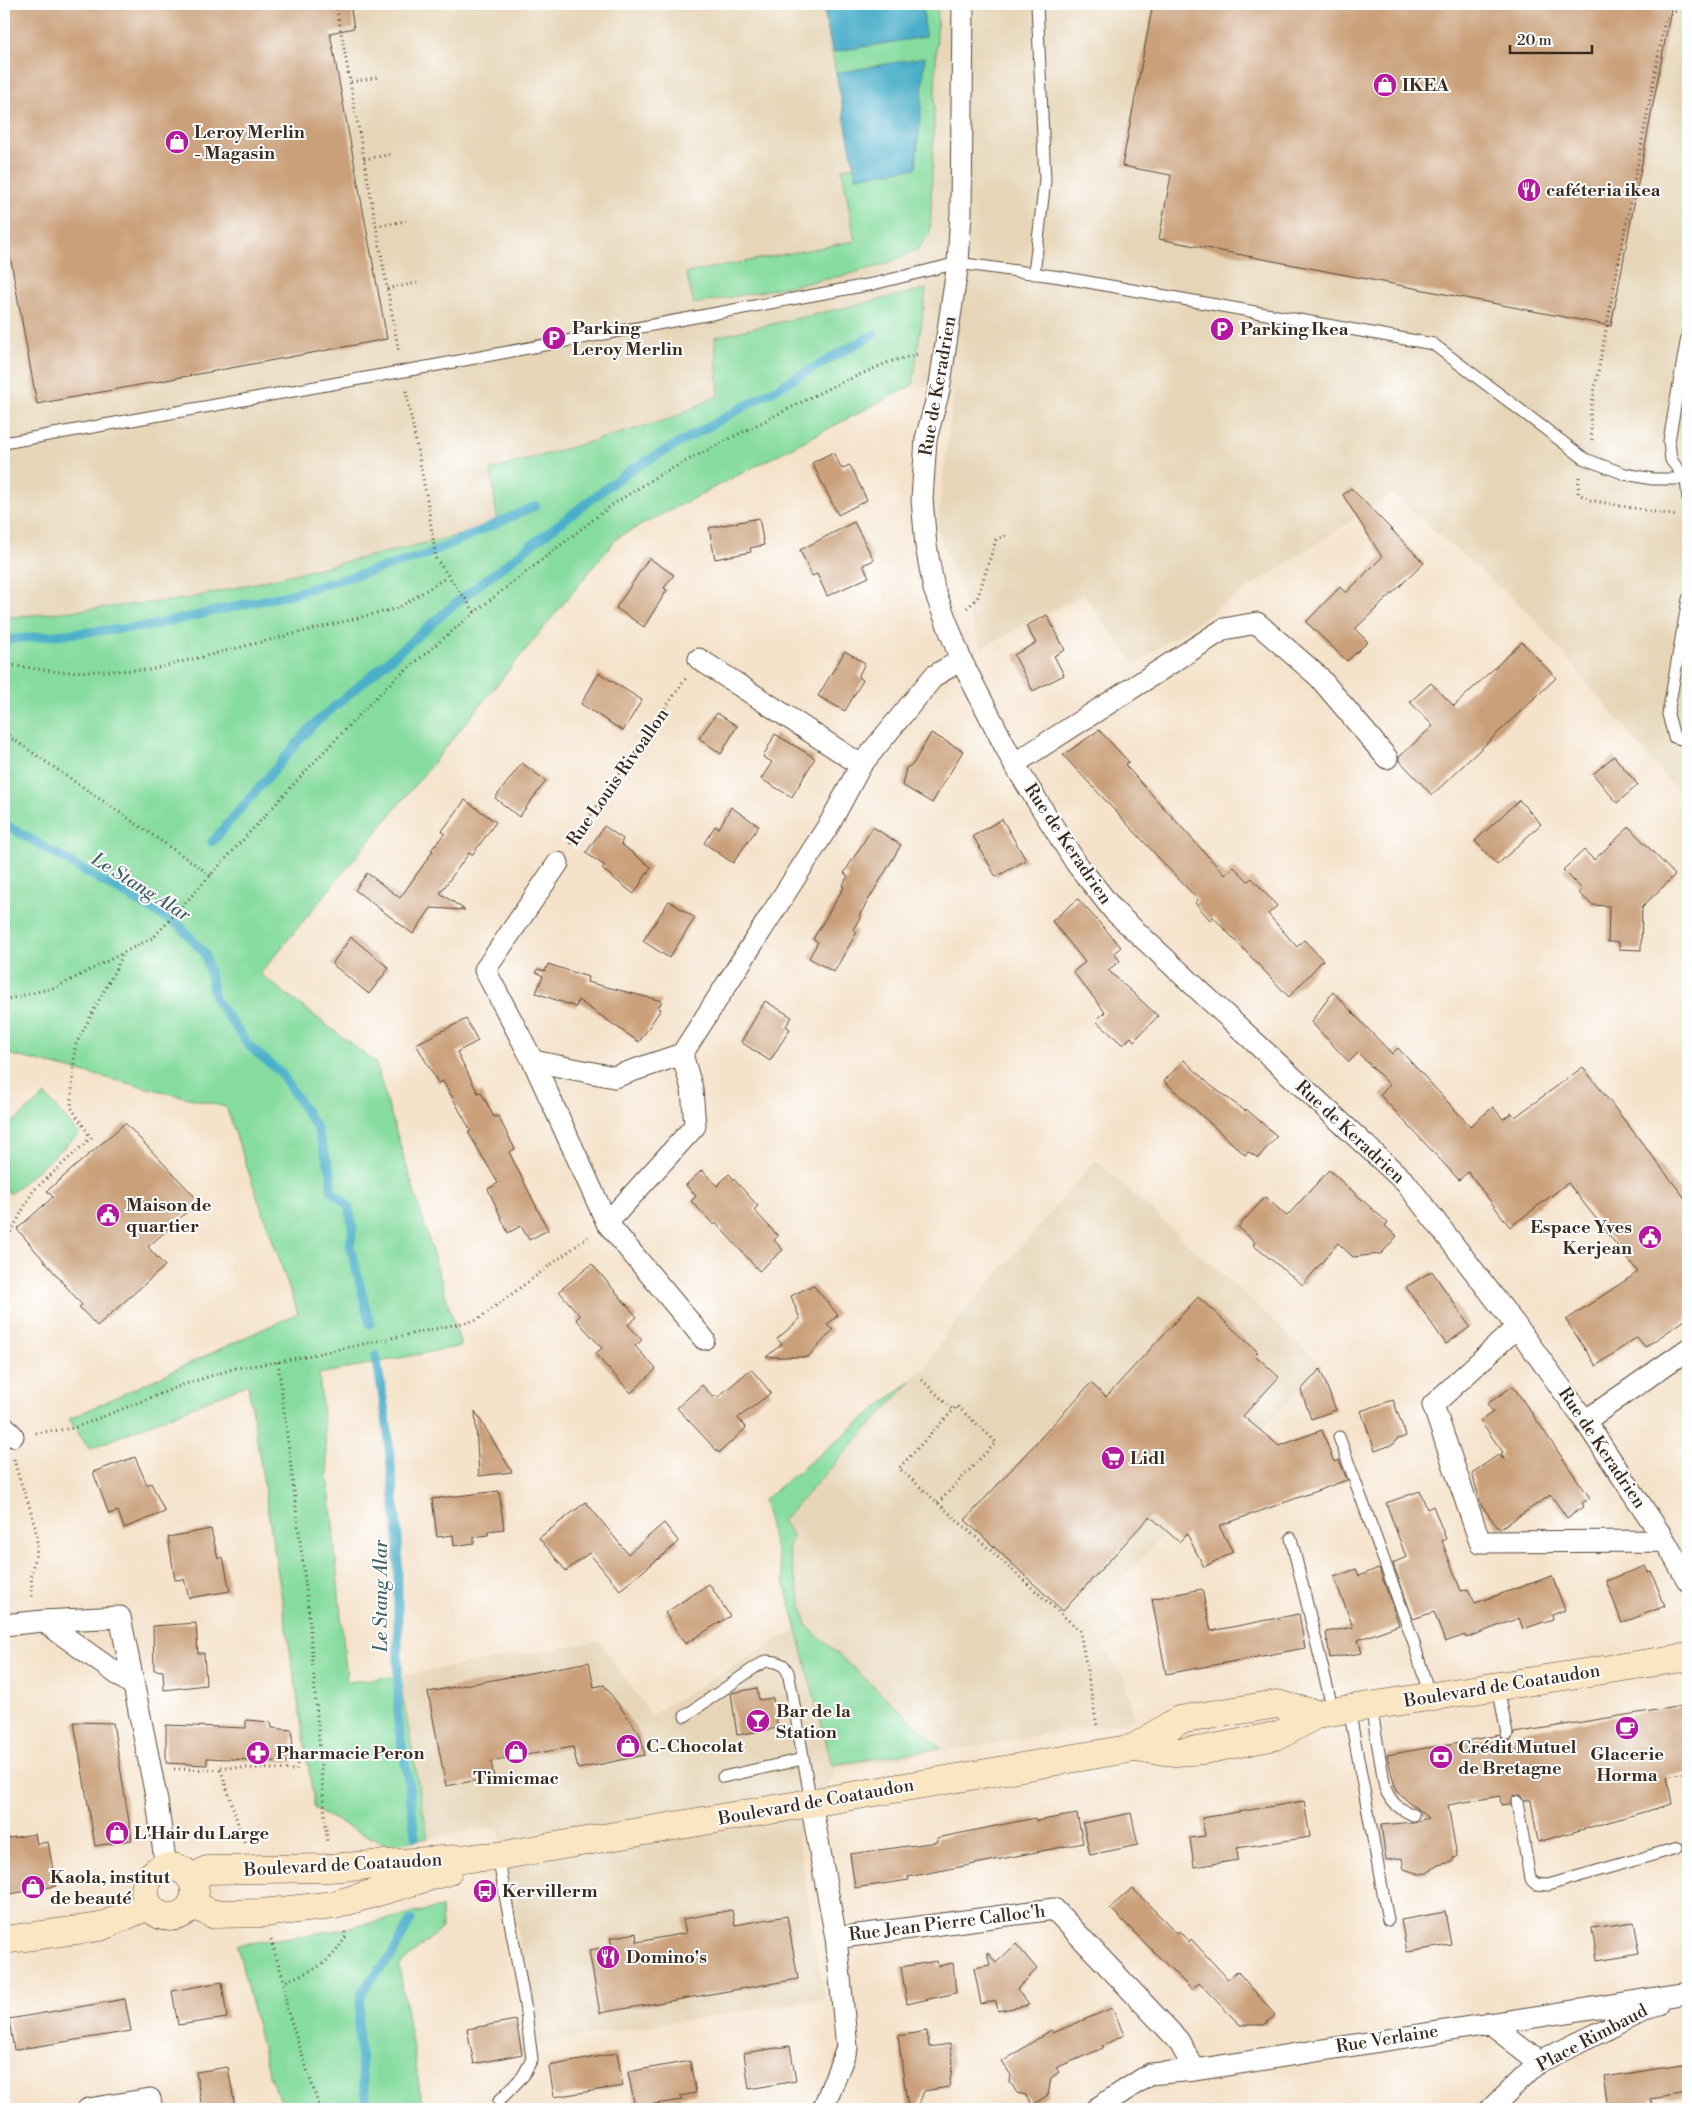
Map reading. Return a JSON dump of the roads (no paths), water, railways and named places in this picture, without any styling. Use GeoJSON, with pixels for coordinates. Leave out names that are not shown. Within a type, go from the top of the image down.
{"type":"FeatureCollection","features":[{"type":"Feature","properties":{"kind":"main road","name":"Boulevard de Coataudon"},"geometry":{"type":"LineString","coordinates":[[148,1906],[157,1914],[170,1917],[183,1914],[191,1892],[207,1870],[329,1868],[498,1856],[1134,1748],[1176,1752],[1204,1750],[1280,1735],[1342,1710],[1688,1658]]}},
{"type":"Feature","properties":{"kind":"main road","name":"Boulevard de Coataudon"},"geometry":{"type":"LineString","coordinates":[[166,1868],[180,1870],[191,1892],[212,1914],[263,1913],[334,1905],[498,1856]]}},
{"type":"Feature","properties":{"kind":"main road"},"geometry":{"type":"LineString","coordinates":[[4,1940],[100,1926],[148,1906],[145,1891],[149,1878],[166,1868]]}},
{"type":"Feature","properties":{"kind":"street","name":"Rue de Keradrien"},"geometry":{"type":"LineString","coordinates":[[963,4],[961,213],[958,263],[939,390],[926,439],[922,499],[926,546],[934,589],[961,660],[1014,764],[1076,862],[1114,910],[1406,1183],[1517,1327],[1585,1421],[1688,1581]]}},
{"type":"Feature","properties":{"kind":"street"},"geometry":{"type":"LineString","coordinates":[[1014,764],[1224,628],[1257,624],[1319,677],[1387,758]]}},
{"type":"Feature","properties":{"kind":"street"},"geometry":{"type":"LineString","coordinates":[[699,660],[861,765]]}},
{"type":"Feature","properties":{"kind":"street"},"geometry":{"type":"LineString","coordinates":[[533,1061],[614,1077],[682,1054],[830,823],[861,765],[934,676],[961,660]]}},
{"type":"Feature","properties":{"kind":"street","name":"Rue Louis Rivoallon"},"geometry":{"type":"LineString","coordinates":[[558,863],[486,970],[533,1061],[606,1223],[704,1339]]}},
{"type":"Feature","properties":{"kind":"street"},"geometry":{"type":"LineString","coordinates":[[606,1223],[695,1126],[692,1089],[682,1054]]}},
{"type":"Feature","properties":{"kind":"street"},"geometry":{"type":"LineString","coordinates":[[1517,1327],[1433,1405],[1480,1542],[1664,1541]]}},
{"type":"Feature","properties":{"kind":"street"},"geometry":{"type":"LineString","coordinates":[[1585,1421],[1688,1350]]}},
{"type":"Feature","properties":{"kind":"street"},"geometry":{"type":"LineString","coordinates":[[4,1625],[120,1617],[157,1801],[166,1868]]}},
{"type":"Feature","properties":{"kind":"street"},"geometry":{"type":"LineString","coordinates":[[39,1622],[134,1686]]}},
{"type":"Feature","properties":{"kind":"street"},"geometry":{"type":"LineString","coordinates":[[811,1803],[836,1938],[848,2048],[824,2109]]}},
{"type":"Feature","properties":{"kind":"street","name":"Rue Jean Pierre Calloc'h"},"geometry":{"type":"LineString","coordinates":[[836,1938],[1054,1909],[1178,2040],[1195,2070]]}},
{"type":"Feature","properties":{"kind":"street","name":"Rue Verlaine"},"geometry":{"type":"LineString","coordinates":[[1096,2109],[1150,2074],[1195,2070],[1489,2022],[1682,1994]]}},
{"type":"Feature","properties":{"kind":"street","name":"Place Rimbaud"},"geometry":{"type":"LineString","coordinates":[[1491,2109],[1538,2062],[1682,1994]]}},
{"type":"Feature","properties":{"kind":"street"},"geometry":{"type":"LineString","coordinates":[[1489,2022],[1538,2062]]}},
{"type":"Feature","properties":{"kind":"street"},"geometry":{"type":"LineString","coordinates":[[88,2109],[150,2099],[152,2109]]}},
{"type":"Feature","properties":{"kind":"lane"},"geometry":{"type":"LineString","coordinates":[[1034,274],[1045,180],[1038,4]]}},
{"type":"Feature","properties":{"kind":"lane"},"geometry":{"type":"LineString","coordinates":[[4,443],[873,284],[958,263],[1034,274],[1432,344],[1585,459],[1598,466],[1625,474],[1654,479],[1687,479]]}},
{"type":"Feature","properties":{"kind":"lane"},"geometry":{"type":"LineString","coordinates":[[1688,331],[1669,441],[1671,460],[1687,479],[1688,498]]}},
{"type":"Feature","properties":{"kind":"lane"},"geometry":{"type":"LineString","coordinates":[[1688,599],[1668,714],[1674,737],[1688,741]]}},
{"type":"Feature","properties":{"kind":"lane"},"geometry":{"type":"LineString","coordinates":[[1339,1437],[1413,1640],[1430,1697]]}},
{"type":"Feature","properties":{"kind":"lane"},"geometry":{"type":"LineString","coordinates":[[1291,1538],[1342,1710],[1388,1920]]}},
{"type":"Feature","properties":{"kind":"lane"},"geometry":{"type":"LineString","coordinates":[[685,1716],[766,1661],[783,1665],[788,1672],[811,1803]]}},
{"type":"Feature","properties":{"kind":"lane"},"geometry":{"type":"LineString","coordinates":[[1498,1686],[1507,1734]]}},
{"type":"Feature","properties":{"kind":"lane"},"geometry":{"type":"LineString","coordinates":[[1342,1710],[1388,1794],[1398,1808],[1413,1815]]}},
{"type":"Feature","properties":{"kind":"lane"},"geometry":{"type":"LineString","coordinates":[[723,1777],[803,1759]]}},
{"type":"Feature","properties":{"kind":"lane"},"geometry":{"type":"LineString","coordinates":[[1517,1802],[1530,1878],[1536,1884],[1548,1885],[1677,1848]]}},
{"type":"Feature","properties":{"kind":"lane"},"geometry":{"type":"LineString","coordinates":[[498,1856],[532,2058],[523,2076],[499,2101]]}},
{"type":"Feature","properties":{"kind":"water"},"geometry":{"type":"Polygon","coordinates":[[[823,4],[923,4],[925,37],[832,52],[823,4]]]}},
{"type":"Feature","properties":{"kind":"water"},"geometry":{"type":"Polygon","coordinates":[[[925,57],[916,168],[856,177],[836,73],[925,57]]]}},
{"type":"Feature","properties":{"kind":"waterway"},"geometry":{"type":"LineString","coordinates":[[212,842],[312,726],[463,597],[627,472],[874,334]]}},
{"type":"Feature","properties":{"kind":"waterway"},"geometry":{"type":"LineString","coordinates":[[4,640],[149,626],[291,594],[426,555],[535,506]]}},
{"type":"Feature","properties":{"kind":"waterway","name":"Le Stang Alar"},"geometry":{"type":"LineString","coordinates":[[4,824],[180,926],[205,954],[215,999],[250,1047],[281,1073],[317,1129],[331,1173],[331,1190],[348,1206],[353,1228],[350,1245],[370,1324]]}},
{"type":"Feature","properties":{"kind":"waterway","name":"Le Stang Alar"},"geometry":{"type":"LineString","coordinates":[[376,1355],[387,1424],[398,1538],[398,1724],[408,1779],[415,1837]]}},
{"type":"Feature","properties":{"kind":"waterway","name":"Le Stang Alar"},"geometry":{"type":"LineString","coordinates":[[368,2109],[362,2074],[358,2025],[362,1991],[392,1955],[411,1920]]}},
{"type":"Feature","properties":{"kind":"place","name":"IKEA"},"geometry":{"type":"Point","coordinates":[1385,85]}},
{"type":"Feature","properties":{"kind":"place","name":"Leroy Merlin - Magasin"},"geometry":{"type":"Point","coordinates":[177,142]}},
{"type":"Feature","properties":{"kind":"place","name":"caféteria ikea"},"geometry":{"type":"Point","coordinates":[1529,190]}},
{"type":"Feature","properties":{"kind":"place","name":"Parking Ikea"},"geometry":{"type":"Point","coordinates":[1222,329]}},
{"type":"Feature","properties":{"kind":"place","name":"Parking Leroy Merlin"},"geometry":{"type":"Point","coordinates":[554,338]}},
{"type":"Feature","properties":{"kind":"place","name":"Maison de quartier"},"geometry":{"type":"Point","coordinates":[108,1215]}},
{"type":"Feature","properties":{"kind":"place","name":"Espace Yves Kerjean"},"geometry":{"type":"Point","coordinates":[1650,1237]}},
{"type":"Feature","properties":{"kind":"place","name":"Lidl"},"geometry":{"type":"Point","coordinates":[1113,1458]}},
{"type":"Feature","properties":{"kind":"place","name":"Bar de la Station"},"geometry":{"type":"Point","coordinates":[758,1721]}},
{"type":"Feature","properties":{"kind":"place","name":"Glacerie Horma"},"geometry":{"type":"Point","coordinates":[1627,1728]}},
{"type":"Feature","properties":{"kind":"place","name":"C-Chocolat"},"geometry":{"type":"Point","coordinates":[628,1746]}},
{"type":"Feature","properties":{"kind":"place","name":"Timicmac"},"geometry":{"type":"Point","coordinates":[516,1752]}},
{"type":"Feature","properties":{"kind":"place","name":"Pharmacie Peron"},"geometry":{"type":"Point","coordinates":[258,1753]}},
{"type":"Feature","properties":{"kind":"place","name":"Crédit Mutuel de Bretagne"},"geometry":{"type":"Point","coordinates":[1441,1757]}},
{"type":"Feature","properties":{"kind":"place","name":"L'Hair du Large"},"geometry":{"type":"Point","coordinates":[117,1833]}},
{"type":"Feature","properties":{"kind":"place","name":"Kaola, institut de beauté"},"geometry":{"type":"Point","coordinates":[33,1887]}},
{"type":"Feature","properties":{"kind":"place","name":"Kervillerm"},"geometry":{"type":"Point","coordinates":[485,1891]}},
{"type":"Feature","properties":{"kind":"place","name":"Domino's"},"geometry":{"type":"Point","coordinates":[608,1957]}}]}
